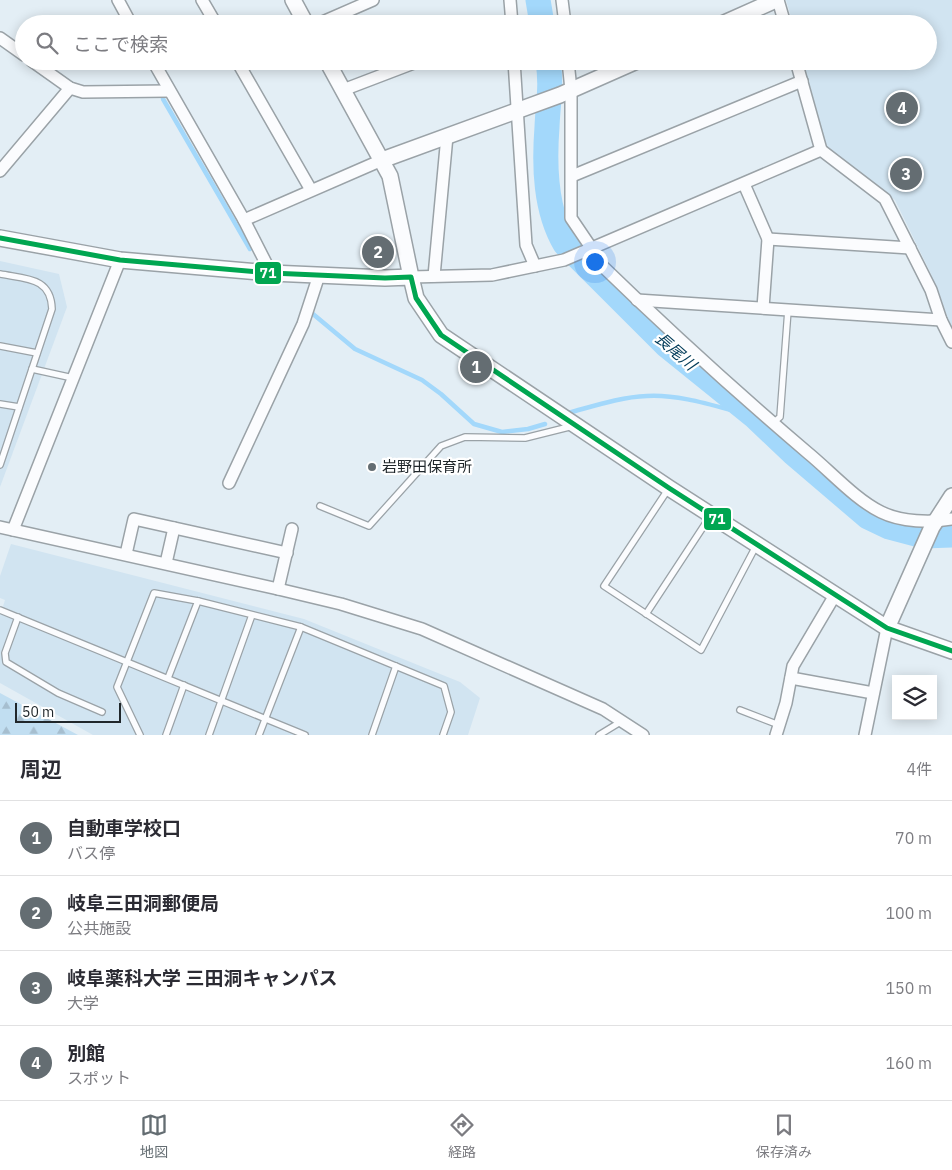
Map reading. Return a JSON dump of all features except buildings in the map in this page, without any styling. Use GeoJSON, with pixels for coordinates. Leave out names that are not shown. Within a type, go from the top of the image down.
{"type":"FeatureCollection","features":[{"type":"Feature","properties":{"kind":"street"},"geometry":{"type":"LineString","coordinates":[[118,0],[127,15]]}},
{"type":"Feature","properties":{"kind":"street"},"geometry":{"type":"LineString","coordinates":[[202,0],[211,15]]}},
{"type":"Feature","properties":{"kind":"street"},"geometry":{"type":"LineString","coordinates":[[293,0],[301,15]]}},
{"type":"Feature","properties":{"kind":"street"},"geometry":{"type":"LineString","coordinates":[[339,15],[373,0]]}},
{"type":"Feature","properties":{"kind":"street"},"geometry":{"type":"LineString","coordinates":[[510,0],[511,15]]}},
{"type":"Feature","properties":{"kind":"street"},"geometry":{"type":"LineString","coordinates":[[743,15],[777,0],[782,15]]}},
{"type":"Feature","properties":{"kind":"street"},"geometry":{"type":"LineString","coordinates":[[565,1],[565,15]]}},
{"type":"Feature","properties":{"kind":"street"},"geometry":{"type":"LineString","coordinates":[[0,38],[15,49]]}},
{"type":"Feature","properties":{"kind":"street"},"geometry":{"type":"LineString","coordinates":[[45,70],[70,88],[83,92],[169,91]]}},
{"type":"Feature","properties":{"kind":"street"},"geometry":{"type":"LineString","coordinates":[[158,70],[244,220],[272,273]]}},
{"type":"Feature","properties":{"kind":"street"},"geometry":{"type":"LineString","coordinates":[[242,70],[311,190]]}},
{"type":"Feature","properties":{"kind":"street"},"geometry":{"type":"LineString","coordinates":[[332,70],[390,176],[416,298],[441,335],[669,488],[887,628],[952,651]]}},
{"type":"Feature","properties":{"kind":"street"},"geometry":{"type":"LineString","coordinates":[[343,90],[395,70]]}},
{"type":"Feature","properties":{"kind":"street"},"geometry":{"type":"LineString","coordinates":[[515,70],[526,245],[535,266]]}},
{"type":"Feature","properties":{"kind":"street"},"geometry":{"type":"LineString","coordinates":[[567,70],[565,93],[572,176],[571,218],[588,251],[637,300],[773,423],[871,506],[894,517],[934,524],[952,520]]}},
{"type":"Feature","properties":{"kind":"street"},"geometry":{"type":"LineString","coordinates":[[244,220],[382,160],[565,93],[617,70]]}},
{"type":"Feature","properties":{"kind":"street"},"geometry":{"type":"LineString","coordinates":[[799,70],[821,150],[885,199],[931,290],[941,320],[952,342]]}},
{"type":"Feature","properties":{"kind":"street"},"geometry":{"type":"LineString","coordinates":[[572,176],[802,81]]}},
{"type":"Feature","properties":{"kind":"street"},"geometry":{"type":"LineString","coordinates":[[0,171],[70,88]]}},
{"type":"Feature","properties":{"kind":"street"},"geometry":{"type":"LineString","coordinates":[[434,276],[447,136]]}},
{"type":"Feature","properties":{"kind":"street"},"geometry":{"type":"LineString","coordinates":[[0,238],[120,260],[272,273],[385,278],[492,275],[564,260],[588,251],[821,150]]}},
{"type":"Feature","properties":{"kind":"street"},"geometry":{"type":"LineString","coordinates":[[744,184],[768,239],[763,308]]}},
{"type":"Feature","properties":{"kind":"street"},"geometry":{"type":"LineString","coordinates":[[768,239],[910,248]]}},
{"type":"Feature","properties":{"kind":"street"},"geometry":{"type":"LineString","coordinates":[[13,530],[120,260]]}},
{"type":"Feature","properties":{"kind":"street"},"geometry":{"type":"LineString","coordinates":[[229,483],[303,324],[318,275]]}},
{"type":"Feature","properties":{"kind":"street"},"geometry":{"type":"LineString","coordinates":[[637,300],[941,320]]}},
{"type":"Feature","properties":{"kind":"street"},"geometry":{"type":"LineString","coordinates":[[865,735],[887,628],[934,524],[952,496]]}},
{"type":"Feature","properties":{"kind":"street"},"geometry":{"type":"LineString","coordinates":[[126,554],[134,519],[287,553]]}},
{"type":"Feature","properties":{"kind":"street"},"geometry":{"type":"LineString","coordinates":[[0,527],[341,604],[446,638],[603,709],[642,735]]}},
{"type":"Feature","properties":{"kind":"street"},"geometry":{"type":"LineString","coordinates":[[166,564],[174,528]]}},
{"type":"Feature","properties":{"kind":"street"},"geometry":{"type":"LineString","coordinates":[[278,589],[292,529]]}},
{"type":"Feature","properties":{"kind":"street"},"geometry":{"type":"LineString","coordinates":[[777,730],[786,704],[793,666],[835,595]]}},
{"type":"Feature","properties":{"kind":"street"},"geometry":{"type":"LineString","coordinates":[[791,678],[873,693]]}},
{"type":"Feature","properties":{"kind":"lane"},"geometry":{"type":"LineString","coordinates":[[0,274],[38,282],[46,287],[52,297],[52,309],[0,465]]}},
{"type":"Feature","properties":{"kind":"lane"},"geometry":{"type":"LineString","coordinates":[[773,423],[780,418],[788,310]]}},
{"type":"Feature","properties":{"kind":"lane"},"geometry":{"type":"LineString","coordinates":[[0,346],[37,353]]}},
{"type":"Feature","properties":{"kind":"lane"},"geometry":{"type":"LineString","coordinates":[[32,369],[73,378]]}},
{"type":"Feature","properties":{"kind":"lane"},"geometry":{"type":"LineString","coordinates":[[0,404],[19,407]]}},
{"type":"Feature","properties":{"kind":"lane"},"geometry":{"type":"LineString","coordinates":[[320,506],[369,526],[441,446],[465,437],[525,438],[575,426]]}},
{"type":"Feature","properties":{"kind":"lane"},"geometry":{"type":"LineString","coordinates":[[669,488],[604,586],[701,650],[757,544]]}},
{"type":"Feature","properties":{"kind":"lane"},"geometry":{"type":"LineString","coordinates":[[646,614],[711,515]]}},
{"type":"Feature","properties":{"kind":"lane"},"geometry":{"type":"LineString","coordinates":[[140,735],[117,687],[154,593],[198,601],[301,627],[444,686],[451,712],[443,735]]}},
{"type":"Feature","properties":{"kind":"lane"},"geometry":{"type":"LineString","coordinates":[[168,678],[198,601]]}},
{"type":"Feature","properties":{"kind":"lane"},"geometry":{"type":"LineString","coordinates":[[0,610],[305,735]]}},
{"type":"Feature","properties":{"kind":"lane"},"geometry":{"type":"LineString","coordinates":[[209,735],[252,615]]}},
{"type":"Feature","properties":{"kind":"lane"},"geometry":{"type":"LineString","coordinates":[[18,617],[5,653],[6,662],[58,693],[102,712]]}},
{"type":"Feature","properties":{"kind":"lane"},"geometry":{"type":"LineString","coordinates":[[259,735],[301,627]]}},
{"type":"Feature","properties":{"kind":"lane"},"geometry":{"type":"LineString","coordinates":[[372,735],[396,666]]}},
{"type":"Feature","properties":{"kind":"lane"},"geometry":{"type":"LineString","coordinates":[[166,735],[184,685]]}},
{"type":"Feature","properties":{"kind":"lane"},"geometry":{"type":"LineString","coordinates":[[740,710],[777,730]]}},
{"type":"Feature","properties":{"kind":"lane"},"geometry":{"type":"LineString","coordinates":[[599,735],[622,721]]}},
{"type":"Feature","properties":{"kind":"shaded area"},"geometry":{"type":"Polygon","coordinates":[[[786,0],[952,0],[952,329],[931,274],[895,200],[827,149],[805,70],[937,70],[937,15],[790,15],[786,0]]]}},
{"type":"Feature","properties":{"kind":"shaded area"},"geometry":{"type":"Polygon","coordinates":[[[0,261],[59,274],[67,307],[0,487],[0,261]]]}},
{"type":"Feature","properties":{"kind":"shaded area"},"geometry":{"type":"Polygon","coordinates":[[[11,544],[304,619],[460,682],[480,698],[468,735],[93,735],[0,683],[0,616],[5,600],[0,598],[0,576],[11,544]]]}},
{"type":"Feature","properties":{"kind":"green space"},"geometry":{"type":"Polygon","coordinates":[[[0,693],[78,735],[0,735],[0,693]]]}},
{"type":"Feature","properties":{"kind":"waterway","name":"長尾川"},"geometry":{"type":"LineString","coordinates":[[538,0],[540,15]]}},
{"type":"Feature","properties":{"kind":"waterway","name":"長尾川"},"geometry":{"type":"LineString","coordinates":[[549,70],[550,87],[546,142],[547,187],[553,217],[565,244],[666,345],[754,416],[793,453],[868,517],[889,527],[923,536],[952,535]]}},
{"type":"Feature","properties":{"kind":"waterway"},"geometry":{"type":"LineString","coordinates":[[163,99],[250,249]]}},
{"type":"Feature","properties":{"kind":"waterway"},"geometry":{"type":"LineString","coordinates":[[313,314],[355,349],[422,380],[441,394],[474,424],[502,432],[528,429],[545,424]]}},
{"type":"Feature","properties":{"kind":"waterway"},"geometry":{"type":"LineString","coordinates":[[568,413],[627,398],[660,396],[687,399],[754,416]]}},
{"type":"Feature","properties":{"kind":"transit line","name":"71"},"geometry":{"type":"LineString","coordinates":[[0,238],[120,260],[271,273],[385,278],[411,277],[416,298],[441,335],[669,488],[887,628],[952,651]]}},
{"type":"Feature","properties":{"kind":"place","name":"別館"},"geometry":{"type":"Point","coordinates":[902,108]}},
{"type":"Feature","properties":{"kind":"place","name":"岐阜薬科大学 三田洞キャンパス"},"geometry":{"type":"Point","coordinates":[906,174]}},
{"type":"Feature","properties":{"kind":"place","name":"岐阜三田洞郵便局"},"geometry":{"type":"Point","coordinates":[378,252]}},
{"type":"Feature","properties":{"kind":"place","name":"自動車学校口"},"geometry":{"type":"Point","coordinates":[476,367]}},
{"type":"Feature","properties":{"kind":"place","name":"岩野田保育所"},"geometry":{"type":"Point","coordinates":[372,467]}}]}
